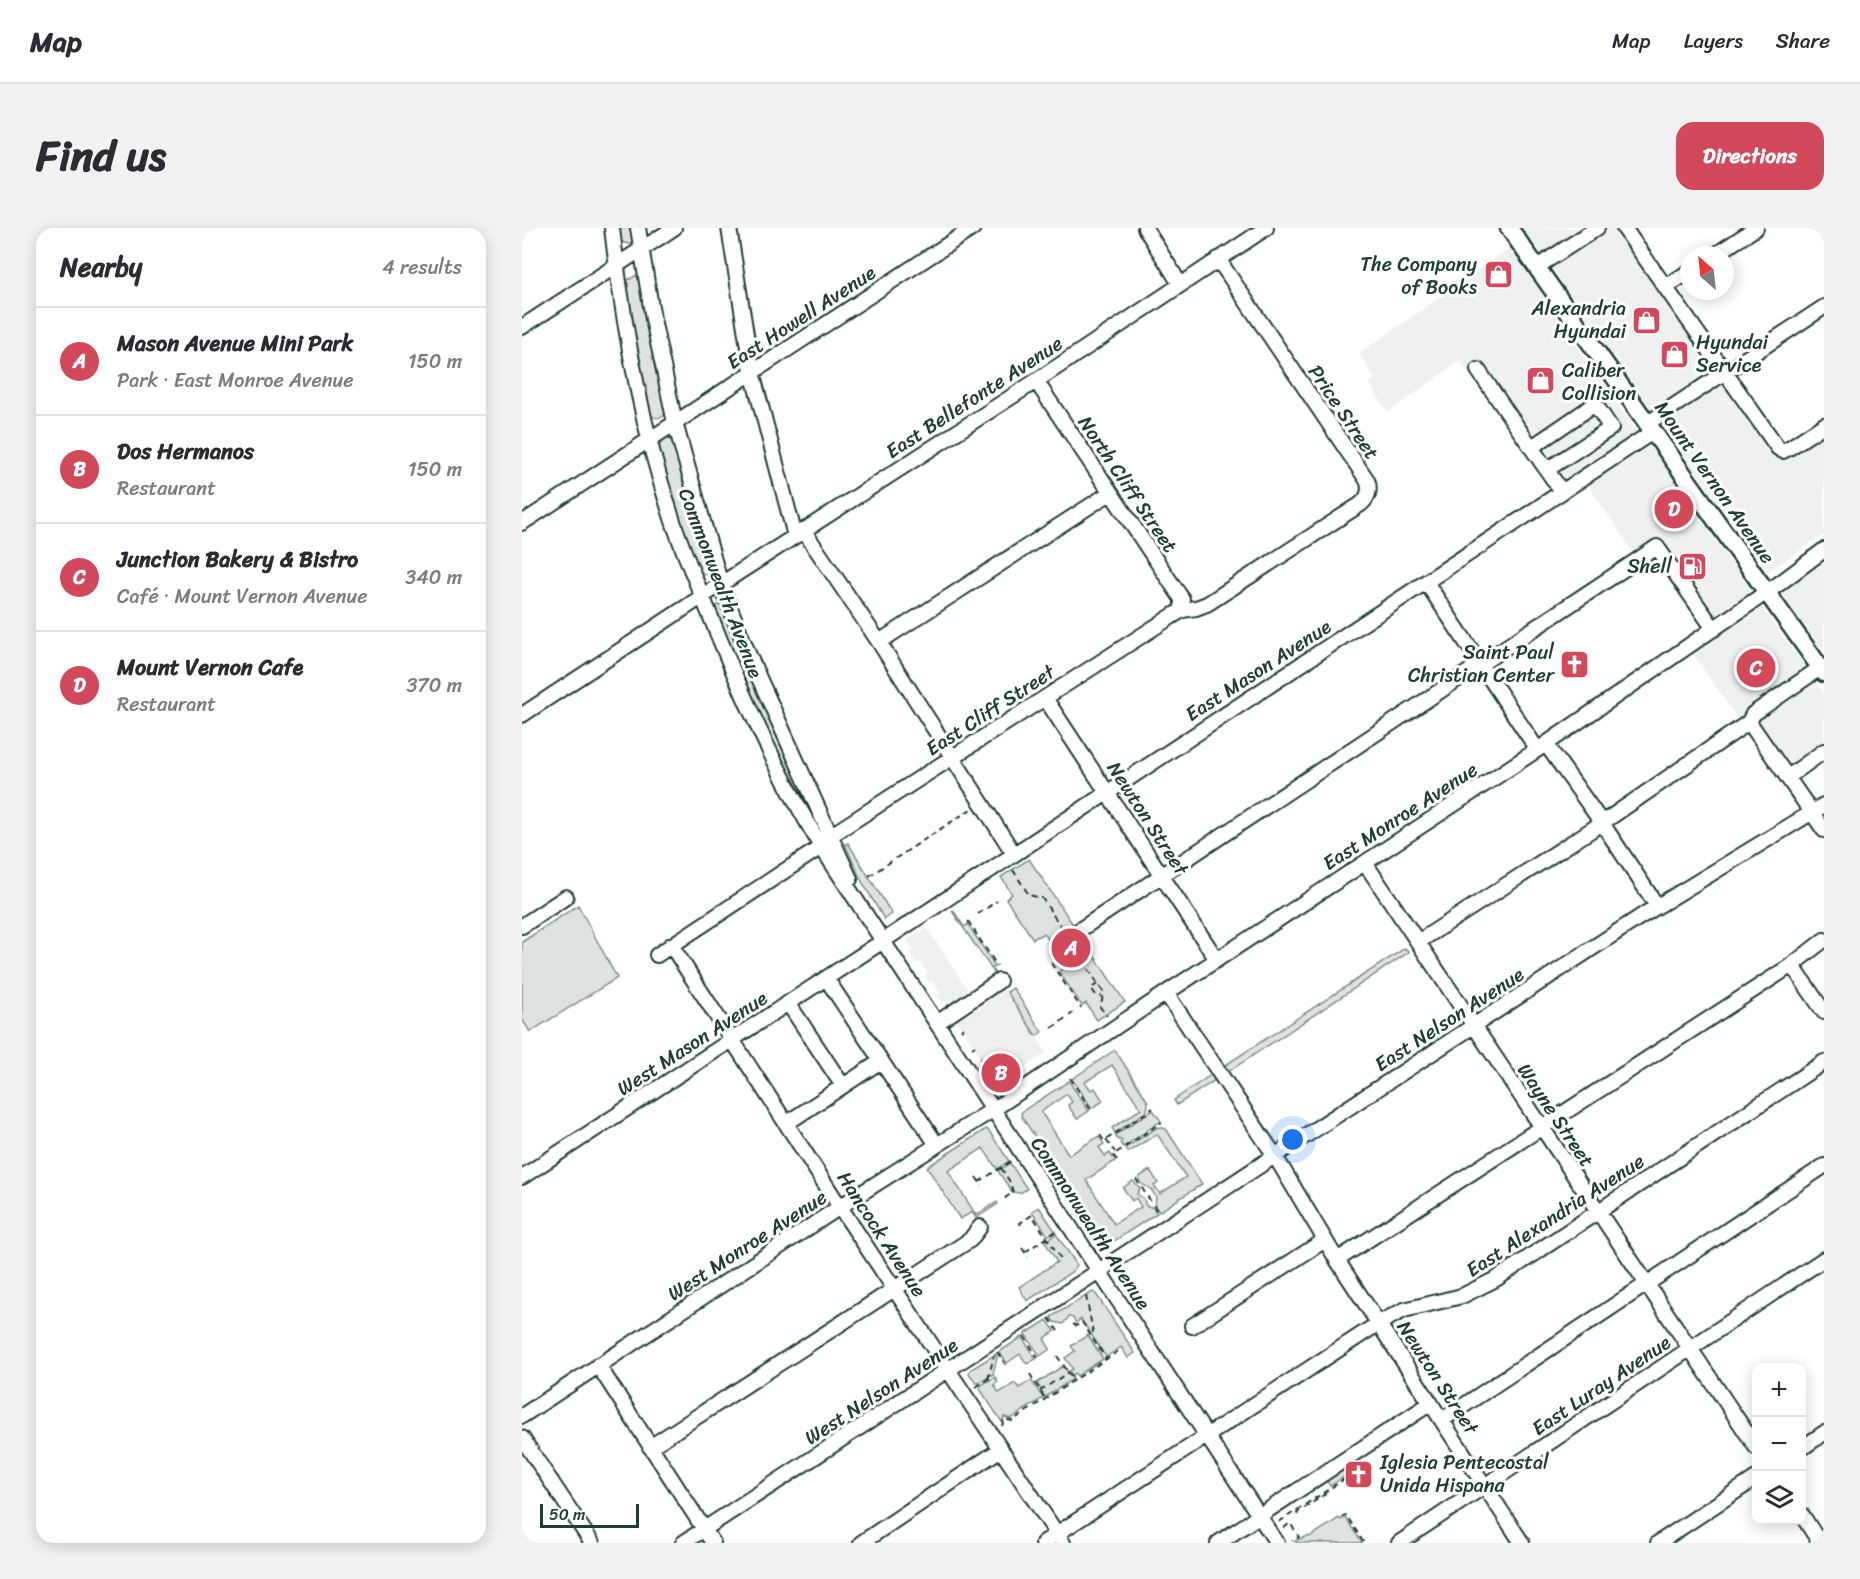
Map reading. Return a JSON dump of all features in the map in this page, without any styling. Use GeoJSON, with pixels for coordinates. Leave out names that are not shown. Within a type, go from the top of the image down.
{"type":"FeatureCollection","features":[{"type":"Feature","properties":{"kind":"main road","name":"Mount Vernon Avenue"},"geometry":{"type":"LineString","coordinates":[[1509,228],[1822,670]]}},
{"type":"Feature","properties":{"kind":"street","name":"Commonwealth Avenue"},"geometry":{"type":"LineString","coordinates":[[612,228],[628,344],[649,439],[670,513],[735,677],[770,753],[825,840],[871,924],[1277,1543]]}},
{"type":"Feature","properties":{"kind":"street","name":"Commonwealth Avenue"},"geometry":{"type":"LineString","coordinates":[[638,228],[653,319],[675,423],[721,585],[825,840]]}},
{"type":"Feature","properties":{"kind":"street"},"geometry":{"type":"LineString","coordinates":[[522,327],[674,228]]}},
{"type":"Feature","properties":{"kind":"street"},"geometry":{"type":"LineString","coordinates":[[729,228],[752,372],[800,534],[879,642],[1014,854]]}},
{"type":"Feature","properties":{"kind":"street","name":"East Howell Avenue"},"geometry":{"type":"LineString","coordinates":[[522,523],[973,228]]}},
{"type":"Feature","properties":{"kind":"street"},"geometry":{"type":"LineString","coordinates":[[1145,228],[1180,284]]}},
{"type":"Feature","properties":{"kind":"street","name":"East Bellefonte Avenue"},"geometry":{"type":"LineString","coordinates":[[522,715],[1036,381],[1266,228]]}},
{"type":"Feature","properties":{"kind":"street"},"geometry":{"type":"LineString","coordinates":[[1537,267],[1597,228]]}},
{"type":"Feature","properties":{"kind":"street"},"geometry":{"type":"LineString","coordinates":[[1624,228],[1780,450],[1784,451],[1824,425]]}},
{"type":"Feature","properties":{"kind":"street"},"geometry":{"type":"LineString","coordinates":[[1728,246],[1756,228]]}},
{"type":"Feature","properties":{"kind":"street","name":"Price Street"},"geometry":{"type":"LineString","coordinates":[[1182,609],[1207,604],[1361,504],[1367,496],[1369,487],[1367,480],[1218,259]]}},
{"type":"Feature","properties":{"kind":"street"},"geometry":{"type":"LineString","coordinates":[[1665,287],[1680,278]]}},
{"type":"Feature","properties":{"kind":"street","name":"East Mason Avenue"},"geometry":{"type":"LineString","coordinates":[[883,941],[1562,492],[1725,373],[1824,307]]}},
{"type":"Feature","properties":{"kind":"street"},"geometry":{"type":"LineString","coordinates":[[1478,370],[1562,492]]}},
{"type":"Feature","properties":{"kind":"street","name":"North Cliff Street"},"geometry":{"type":"LineString","coordinates":[[1036,381],[1182,598],[1182,609]]}},
{"type":"Feature","properties":{"kind":"street"},"geometry":{"type":"LineString","coordinates":[[1532,447],[1595,404],[1611,428],[1548,469]]}},
{"type":"Feature","properties":{"kind":"street"},"geometry":{"type":"LineString","coordinates":[[879,642],[1110,494]]}},
{"type":"Feature","properties":{"kind":"street"},"geometry":{"type":"LineString","coordinates":[[1078,931],[1657,547],[1714,629]]}},
{"type":"Feature","properties":{"kind":"street","name":"East Monroe Avenue"},"geometry":{"type":"LineString","coordinates":[[994,1109],[1542,746],[1714,629],[1824,550]]}},
{"type":"Feature","properties":{"kind":"street"},"geometry":{"type":"LineString","coordinates":[[1426,582],[1481,663],[1602,823],[1658,906]]}},
{"type":"Feature","properties":{"kind":"street","name":"East Cliff Street"},"geometry":{"type":"LineString","coordinates":[[657,955],[818,849],[825,840],[1182,609]]}},
{"type":"Feature","properties":{"kind":"street"},"geometry":{"type":"LineString","coordinates":[[1418,942],[1602,823],[1749,722],[1753,714],[1822,670]]}},
{"type":"Feature","properties":{"kind":"street","name":"Newton Street"},"geometry":{"type":"LineString","coordinates":[[1045,698],[1216,960]]}},
{"type":"Feature","properties":{"kind":"street"},"geometry":{"type":"LineString","coordinates":[[1749,722],[1788,777],[1818,809],[1824,830]]}},
{"type":"Feature","properties":{"kind":"street"},"geometry":{"type":"LineString","coordinates":[[1788,777],[1824,751]]}},
{"type":"Feature","properties":{"kind":"street","name":"East Nelson Avenue"},"geometry":{"type":"LineString","coordinates":[[1100,1271],[1658,906],[1818,809]]}},
{"type":"Feature","properties":{"kind":"street","name":"Wayne Street"},"geometry":{"type":"LineString","coordinates":[[1365,863],[1752,1441]]}},
{"type":"Feature","properties":{"kind":"street"},"geometry":{"type":"LineString","coordinates":[[522,926],[566,897]]}},
{"type":"Feature","properties":{"kind":"street"},"geometry":{"type":"LineString","coordinates":[[1337,1260],[1792,965],[1824,940]]}},
{"type":"Feature","properties":{"kind":"street","name":"West Mason Avenue"},"geometry":{"type":"LineString","coordinates":[[522,1177],[883,941]]}},
{"type":"Feature","properties":{"kind":"street","name":"Hancock Avenue"},"geometry":{"type":"LineString","coordinates":[[671,945],[840,1207],[1060,1539]]}},
{"type":"Feature","properties":{"kind":"street"},"geometry":{"type":"LineString","coordinates":[[1792,965],[1824,1012]]}},
{"type":"Feature","properties":{"kind":"street"},"geometry":{"type":"LineString","coordinates":[[826,978],[937,1145]]}},
{"type":"Feature","properties":{"kind":"street"},"geometry":{"type":"LineString","coordinates":[[937,1023],[999,981]]}},
{"type":"Feature","properties":{"kind":"street","name":"Newton Street"},"geometry":{"type":"LineString","coordinates":[[1166,993],[1222,1071],[1337,1260],[1522,1543]]}},
{"type":"Feature","properties":{"kind":"street"},"geometry":{"type":"LineString","coordinates":[[788,1003],[843,1086]]}},
{"type":"Feature","properties":{"kind":"street"},"geometry":{"type":"LineString","coordinates":[[787,1123],[881,1061]]}},
{"type":"Feature","properties":{"kind":"street","name":"East Alexandria Avenue"},"geometry":{"type":"LineString","coordinates":[[1043,1543],[1060,1539],[1207,1437],[1379,1323],[1404,1310],[1462,1296],[1480,1289],[1824,1062]]}},
{"type":"Feature","properties":{"kind":"street","name":"West Monroe Avenue"},"geometry":{"type":"LineString","coordinates":[[522,1416],[840,1207],[994,1109]]}},
{"type":"Feature","properties":{"kind":"street"},"geometry":{"type":"LineString","coordinates":[[1442,1420],[1824,1166]]}},
{"type":"Feature","properties":{"kind":"street"},"geometry":{"type":"LineString","coordinates":[[650,1447],[970,1240],[980,1227]]}},
{"type":"Feature","properties":{"kind":"street"},"geometry":{"type":"LineString","coordinates":[[1192,1326],[1325,1240]]}},
{"type":"Feature","properties":{"kind":"street","name":"East Luray Avenue"},"geometry":{"type":"LineString","coordinates":[[1398,1543],[1824,1259]]}},
{"type":"Feature","properties":{"kind":"street","name":"West Nelson Avenue"},"geometry":{"type":"LineString","coordinates":[[683,1543],[1100,1271]]}},
{"type":"Feature","properties":{"kind":"street"},"geometry":{"type":"LineString","coordinates":[[598,1365],[713,1543]]}},
{"type":"Feature","properties":{"kind":"street"},"geometry":{"type":"LineString","coordinates":[[1218,1543],[1431,1403]]}},
{"type":"Feature","properties":{"kind":"street"},"geometry":{"type":"LineString","coordinates":[[1806,1445],[1824,1434]]}},
{"type":"Feature","properties":{"kind":"street"},"geometry":{"type":"LineString","coordinates":[[522,1438],[592,1543]]}},
{"type":"Feature","properties":{"kind":"street"},"geometry":{"type":"LineString","coordinates":[[861,1543],[1001,1449]]}},
{"type":"Feature","properties":{"kind":"street"},"geometry":{"type":"LineString","coordinates":[[1658,1543],[1752,1481]]}},
{"type":"Feature","properties":{"kind":"street"},"geometry":{"type":"LineString","coordinates":[[1806,1521],[1820,1543]]}},
{"type":"Feature","properties":{"kind":"path"},"geometry":{"type":"LineString","coordinates":[[869,876],[981,803]]}},
{"type":"Feature","properties":{"kind":"path"},"geometry":{"type":"LineString","coordinates":[[1011,868],[1029,895],[1042,898],[1104,993],[1100,1007],[1107,1016]]}},
{"type":"Feature","properties":{"kind":"path"},"geometry":{"type":"LineString","coordinates":[[978,914],[997,901]]}},
{"type":"Feature","properties":{"kind":"path"},"geometry":{"type":"LineString","coordinates":[[968,921],[997,966]]}},
{"type":"Feature","properties":{"kind":"path"},"geometry":{"type":"LineString","coordinates":[[1051,963],[1081,1008]]}},
{"type":"Feature","properties":{"kind":"path"},"geometry":{"type":"LineString","coordinates":[[1098,984],[1091,988],[1096,995],[1102,997]]}},
{"type":"Feature","properties":{"kind":"path"},"geometry":{"type":"LineString","coordinates":[[1052,1028],[1073,1013]]}},
{"type":"Feature","properties":{"kind":"path"},"geometry":{"type":"LineString","coordinates":[[993,1080],[1000,1075],[1005,1081]]}},
{"type":"Feature","properties":{"kind":"path"},"geometry":{"type":"LineString","coordinates":[[1070,1078],[1091,1110]]}},
{"type":"Feature","properties":{"kind":"path"},"geometry":{"type":"LineString","coordinates":[[1106,1140],[1153,1108]]}},
{"type":"Feature","properties":{"kind":"path"},"geometry":{"type":"LineString","coordinates":[[1117,1160],[1113,1155],[1162,1122]]}},
{"type":"Feature","properties":{"kind":"path"},"geometry":{"type":"LineString","coordinates":[[1100,1135],[1116,1153]]}},
{"type":"Feature","properties":{"kind":"path"},"geometry":{"type":"LineString","coordinates":[[979,1182],[1011,1161]]}},
{"type":"Feature","properties":{"kind":"path"},"geometry":{"type":"LineString","coordinates":[[1001,1168],[1013,1192],[1004,1199],[1003,1197]]}},
{"type":"Feature","properties":{"kind":"path"},"geometry":{"type":"LineString","coordinates":[[976,1177],[982,1186]]}},
{"type":"Feature","properties":{"kind":"path"},"geometry":{"type":"LineString","coordinates":[[1136,1179],[1159,1214]]}},
{"type":"Feature","properties":{"kind":"path"},"geometry":{"type":"LineString","coordinates":[[1021,1225],[1020,1222],[1032,1215],[1061,1259]]}},
{"type":"Feature","properties":{"kind":"path"},"geometry":{"type":"LineString","coordinates":[[1025,1252],[1057,1231]]}},
{"type":"Feature","properties":{"kind":"path"},"geometry":{"type":"LineString","coordinates":[[1022,1248],[1028,1257]]}},
{"type":"Feature","properties":{"kind":"path"},"geometry":{"type":"LineString","coordinates":[[1085,1293],[1093,1332],[1090,1335]]}},
{"type":"Feature","properties":{"kind":"path"},"geometry":{"type":"LineString","coordinates":[[1050,1319],[1058,1331]]}},
{"type":"Feature","properties":{"kind":"path"},"geometry":{"type":"LineString","coordinates":[[1073,1324],[1076,1326],[1082,1322],[1106,1359]]}},
{"type":"Feature","properties":{"kind":"path"},"geometry":{"type":"LineString","coordinates":[[1024,1337],[1038,1358]]}},
{"type":"Feature","properties":{"kind":"path"},"geometry":{"type":"LineString","coordinates":[[1002,1426],[1004,1419],[1012,1421],[1120,1350]]}},
{"type":"Feature","properties":{"kind":"path"},"geometry":{"type":"LineString","coordinates":[[988,1379],[997,1353],[1006,1365]]}},
{"type":"Feature","properties":{"kind":"path"},"geometry":{"type":"LineString","coordinates":[[1057,1356],[1074,1380]]}},
{"type":"Feature","properties":{"kind":"path"},"geometry":{"type":"LineString","coordinates":[[1040,1391],[1069,1372]]}},
{"type":"Feature","properties":{"kind":"path"},"geometry":{"type":"LineString","coordinates":[[1030,1374],[1045,1399]]}},
{"type":"Feature","properties":{"kind":"path"},"geometry":{"type":"LineString","coordinates":[[976,1387],[994,1375]]}},
{"type":"Feature","properties":{"kind":"path"},"geometry":{"type":"LineString","coordinates":[[1298,1515],[1297,1513],[1328,1489],[1358,1470],[1359,1474]]}},
{"type":"Feature","properties":{"kind":"path"},"geometry":{"type":"LineString","coordinates":[[1279,1522],[1325,1494],[1326,1496],[1330,1491],[1328,1489]]}},
{"type":"Feature","properties":{"kind":"path"},"geometry":{"type":"LineString","coordinates":[[1341,1516],[1346,1515],[1364,1543]]}},
{"type":"Feature","properties":{"kind":"path"},"geometry":{"type":"LineString","coordinates":[[1286,1517],[1299,1537],[1292,1541]]}},
{"type":"Feature","properties":{"kind":"path"},"geometry":{"type":"LineString","coordinates":[[1283,1528],[1290,1523]]}},
{"type":"Feature","properties":{"kind":"path"},"geometry":{"type":"LineString","coordinates":[[1296,1532],[1300,1528]]}},
{"type":"Feature","properties":{"kind":"shaded area"},"geometry":{"type":"Polygon","coordinates":[[[616,228],[636,228],[636,241],[630,244],[621,242],[616,228]]]}},
{"type":"Feature","properties":{"kind":"shaded area"},"geometry":{"type":"Polygon","coordinates":[[[1523,228],[1623,228],[1782,452],[1824,426],[1824,535],[1767,572],[1523,228]]]}},
{"type":"Feature","properties":{"kind":"shaded area"},"geometry":{"type":"Polygon","coordinates":[[[1510,248],[1637,433],[1552,490],[1460,361],[1388,412],[1369,383],[1375,379],[1359,354],[1510,248]]]}},
{"type":"Feature","properties":{"kind":"shaded area"},"geometry":{"type":"Polygon","coordinates":[[[643,272],[667,413],[659,418],[648,412],[624,282],[643,272]]]}},
{"type":"Feature","properties":{"kind":"shaded area"},"geometry":{"type":"Polygon","coordinates":[[[666,438],[674,440],[712,571],[707,575],[699,572],[680,524],[657,448],[660,441],[666,438]]]}},
{"type":"Feature","properties":{"kind":"shaded area"},"geometry":{"type":"Polygon","coordinates":[[[1650,446],[1751,591],[1711,619],[1663,548],[1641,564],[1588,485],[1650,446]]]}},
{"type":"Feature","properties":{"kind":"shaded area"},"geometry":{"type":"Polygon","coordinates":[[[1824,563],[1824,653],[1781,593],[1824,563]]]}},
{"type":"Feature","properties":{"kind":"shaded area"},"geometry":{"type":"Polygon","coordinates":[[[720,604],[723,604],[819,827],[774,750],[714,611],[720,604]]]}},
{"type":"Feature","properties":{"kind":"shaded area"},"geometry":{"type":"Polygon","coordinates":[[[1762,607],[1824,694],[1824,751],[1782,782],[1693,654],[1762,607]]]}},
{"type":"Feature","properties":{"kind":"shaded area"},"geometry":{"type":"Polygon","coordinates":[[[848,843],[892,914],[884,919],[861,880],[845,844],[848,843]]]}},
{"type":"Feature","properties":{"kind":"shaded area"},"geometry":{"type":"Polygon","coordinates":[[[1029,859],[1125,1002],[1097,1020],[1086,1003],[1082,1006],[1059,972],[1063,969],[1059,962],[1062,960],[1044,933],[1033,939],[1006,899],[1012,894],[1001,877],[1029,859]]]}},
{"type":"Feature","properties":{"kind":"shaded area"},"geometry":{"type":"Polygon","coordinates":[[[578,905],[617,978],[530,1032],[522,1019],[522,942],[578,905]]]}},
{"type":"Feature","properties":{"kind":"shaded area"},"geometry":{"type":"Polygon","coordinates":[[[952,911],[964,927],[968,924],[995,966],[992,969],[997,977],[952,911]]]}},
{"type":"Feature","properties":{"kind":"shaded area"},"geometry":{"type":"Polygon","coordinates":[[[926,927],[971,995],[951,1009],[937,995],[940,993],[932,981],[929,983],[925,976],[928,974],[920,962],[917,964],[910,953],[913,950],[907,940],[926,927]]]}},
{"type":"Feature","properties":{"kind":"shaded area"},"geometry":{"type":"Polygon","coordinates":[[[1405,948],[1409,952],[1228,1072],[1224,1066],[1405,948]]]}},
{"type":"Feature","properties":{"kind":"shaded area"},"geometry":{"type":"Polygon","coordinates":[[[1002,985],[1047,1053],[997,1084],[954,1016],[1002,985]]]}},
{"type":"Feature","properties":{"kind":"shaded area"},"geometry":{"type":"Polygon","coordinates":[[[1013,988],[1042,1032],[1036,1036],[1007,992],[1013,988]]]}},
{"type":"Feature","properties":{"kind":"shaded area"},"geometry":{"type":"Polygon","coordinates":[[[1115,1050],[1148,1102],[1147,1111],[1115,1133],[1112,1128],[1141,1109],[1112,1065],[1085,1082],[1091,1090],[1095,1088],[1103,1101],[1092,1108],[1072,1079],[1115,1050]]]}},
{"type":"Feature","properties":{"kind":"shaded area"},"geometry":{"type":"Polygon","coordinates":[[[1215,1072],[1218,1078],[1177,1105],[1174,1100],[1215,1072]]]}},
{"type":"Feature","properties":{"kind":"shaded area"},"geometry":{"type":"Polygon","coordinates":[[[1069,1081],[1089,1111],[1077,1119],[1068,1105],[1072,1102],[1067,1094],[1041,1112],[1069,1155],[1099,1136],[1104,1144],[1099,1147],[1105,1156],[1110,1153],[1115,1161],[1086,1180],[1114,1224],[1141,1207],[1136,1198],[1132,1201],[1123,1188],[1133,1181],[1140,1188],[1137,1194],[1144,1199],[1146,1206],[1152,1207],[1157,1213],[1108,1245],[1103,1241],[1021,1113],[1069,1081]]]}},
{"type":"Feature","properties":{"kind":"shaded area"},"geometry":{"type":"Polygon","coordinates":[[[1153,1110],[1161,1121],[1123,1147],[1120,1143],[1121,1139],[1118,1140],[1115,1135],[1153,1110]]]}},
{"type":"Feature","properties":{"kind":"shaded area"},"geometry":{"type":"Polygon","coordinates":[[[1158,1127],[1166,1129],[1202,1184],[1159,1212],[1155,1206],[1156,1197],[1151,1189],[1141,1183],[1139,1177],[1150,1170],[1158,1183],[1154,1186],[1160,1194],[1186,1177],[1157,1134],[1128,1152],[1125,1148],[1158,1127]]]}},
{"type":"Feature","properties":{"kind":"shaded area"},"geometry":{"type":"Polygon","coordinates":[[[986,1129],[1009,1161],[997,1169],[983,1148],[948,1171],[976,1215],[997,1202],[998,1204],[976,1218],[972,1212],[960,1219],[927,1167],[986,1129]]]}},
{"type":"Feature","properties":{"kind":"shaded area"},"geometry":{"type":"Polygon","coordinates":[[[1010,1163],[1027,1189],[1020,1193],[1012,1192],[998,1171],[1010,1163]]]}},
{"type":"Feature","properties":{"kind":"shaded area"},"geometry":{"type":"Polygon","coordinates":[[[1039,1207],[1055,1231],[1048,1236],[1032,1211],[1039,1207]]]}},
{"type":"Feature","properties":{"kind":"shaded area"},"geometry":{"type":"Polygon","coordinates":[[[1056,1234],[1077,1265],[1073,1271],[1027,1301],[1019,1287],[1057,1262],[1045,1242],[1056,1234]]]}},
{"type":"Feature","properties":{"kind":"shaded area"},"geometry":{"type":"Polygon","coordinates":[[[1093,1292],[1135,1353],[1128,1358],[1121,1347],[1106,1357],[1081,1319],[1076,1323],[1073,1318],[1069,1317],[1063,1324],[1054,1322],[1051,1317],[1093,1292]]]}},
{"type":"Feature","properties":{"kind":"shaded area"},"geometry":{"type":"Polygon","coordinates":[[[1047,1320],[1055,1331],[1044,1339],[1050,1349],[1040,1356],[1025,1334],[1047,1320]]]}},
{"type":"Feature","properties":{"kind":"shaded area"},"geometry":{"type":"Polygon","coordinates":[[[1088,1335],[1103,1359],[1077,1376],[1075,1373],[1072,1375],[1069,1371],[1073,1369],[1065,1358],[1075,1351],[1071,1346],[1088,1335]]]}},
{"type":"Feature","properties":{"kind":"shaded area"},"geometry":{"type":"Polygon","coordinates":[[[1022,1337],[1036,1359],[1027,1364],[1020,1354],[1007,1363],[999,1352],[1022,1337]]]}},
{"type":"Feature","properties":{"kind":"shaded area"},"geometry":{"type":"Polygon","coordinates":[[[996,1354],[993,1374],[976,1383],[969,1373],[970,1370],[996,1354]]]}},
{"type":"Feature","properties":{"kind":"shaded area"},"geometry":{"type":"Polygon","coordinates":[[[1063,1366],[1073,1379],[1045,1397],[1037,1383],[1063,1366]]]}},
{"type":"Feature","properties":{"kind":"shaded area"},"geometry":{"type":"Polygon","coordinates":[[[995,1377],[998,1382],[994,1385],[999,1393],[1015,1383],[1019,1388],[1031,1380],[1043,1398],[1011,1419],[1004,1417],[1002,1422],[980,1389],[981,1385],[995,1377]]]}},
{"type":"Feature","properties":{"kind":"shaded area"},"geometry":{"type":"Polygon","coordinates":[[[1353,1462],[1357,1468],[1330,1486],[1325,1478],[1353,1462]]]}},
{"type":"Feature","properties":{"kind":"shaded area"},"geometry":{"type":"Polygon","coordinates":[[[1345,1517],[1362,1543],[1296,1543],[1295,1541],[1310,1537],[1339,1518],[1341,1520],[1345,1517]]]}},
{"type":"Feature","properties":{"kind":"place","name":"The Company of Books"},"geometry":{"type":"Point","coordinates":[1498,275]}},
{"type":"Feature","properties":{"kind":"place","name":"Alexandria Hyundai"},"geometry":{"type":"Point","coordinates":[1647,320]}},
{"type":"Feature","properties":{"kind":"place","name":"Hyundai Service"},"geometry":{"type":"Point","coordinates":[1675,354]}},
{"type":"Feature","properties":{"kind":"place","name":"Caliber Collision"},"geometry":{"type":"Point","coordinates":[1541,381]}},
{"type":"Feature","properties":{"kind":"place","name":"Mount Vernon Cafe"},"geometry":{"type":"Point","coordinates":[1674,509]}},
{"type":"Feature","properties":{"kind":"place","name":"Shell"},"geometry":{"type":"Point","coordinates":[1693,566]}},
{"type":"Feature","properties":{"kind":"place","name":"Saint Paul Christian Center"},"geometry":{"type":"Point","coordinates":[1575,664]}},
{"type":"Feature","properties":{"kind":"place","name":"Junction Bakery & Bistro"},"geometry":{"type":"Point","coordinates":[1756,668]}},
{"type":"Feature","properties":{"kind":"place","name":"Mason Avenue Mini Park"},"geometry":{"type":"Point","coordinates":[1071,948]}},
{"type":"Feature","properties":{"kind":"place","name":"Dos Hermanos"},"geometry":{"type":"Point","coordinates":[1001,1073]}},
{"type":"Feature","properties":{"kind":"place","name":"Iglesia Pentecostal Unida Hispana"},"geometry":{"type":"Point","coordinates":[1359,1474]}}]}
